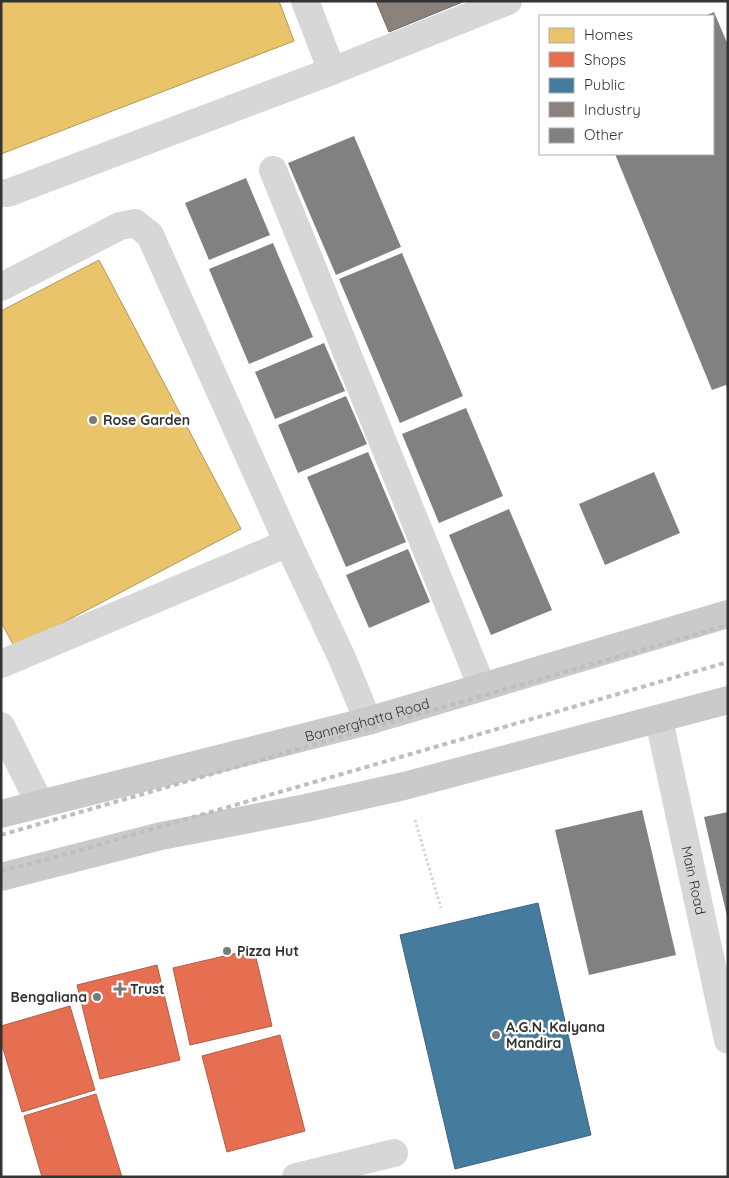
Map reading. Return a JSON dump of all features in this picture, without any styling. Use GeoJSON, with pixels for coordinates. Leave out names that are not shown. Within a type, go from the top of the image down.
{"type":"FeatureCollection","features":[{"type":"Feature","properties":{"kind":"main road","name":"Bannerghatta Road"},"geometry":{"type":"LineString","coordinates":[[1,814],[368,721],[728,614]]}},
{"type":"Feature","properties":{"kind":"main road"},"geometry":{"type":"LineString","coordinates":[[1,877],[161,836],[306,808],[404,786],[659,720],[728,700]]}},
{"type":"Feature","properties":{"kind":"street"},"geometry":{"type":"LineString","coordinates":[[305,1],[332,71]]}},
{"type":"Feature","properties":{"kind":"street"},"geometry":{"type":"LineString","coordinates":[[1,193],[8,193],[332,71],[508,1]]}},
{"type":"Feature","properties":{"kind":"street"},"geometry":{"type":"LineString","coordinates":[[273,170],[482,687]]}},
{"type":"Feature","properties":{"kind":"street"},"geometry":{"type":"LineString","coordinates":[[1,286],[120,226],[135,223],[150,235],[288,544],[342,658],[368,721]]}},
{"type":"Feature","properties":{"kind":"street"},"geometry":{"type":"LineString","coordinates":[[1,664],[288,544]]}},
{"type":"Feature","properties":{"kind":"street","name":"Main Road"},"geometry":{"type":"LineString","coordinates":[[659,720],[728,1040]]}},
{"type":"Feature","properties":{"kind":"street"},"geometry":{"type":"LineString","coordinates":[[1,726],[40,804]]}},
{"type":"Feature","properties":{"kind":"street"},"geometry":{"type":"LineString","coordinates":[[296,1177],[394,1153]]}},
{"type":"Feature","properties":{"kind":"path"},"geometry":{"type":"LineString","coordinates":[[404,786],[441,908]]}},
{"type":"Feature","properties":{"kind":"building: Homes"},"geometry":{"type":"Polygon","coordinates":[[[1,1],[279,1],[294,41],[1,154],[1,1]]]}},
{"type":"Feature","properties":{"kind":"building: Homes","name":"Rose Garden"},"geometry":{"type":"Polygon","coordinates":[[[99,260],[241,529],[15,648],[1,622],[1,311],[99,260]]]}},
{"type":"Feature","properties":{"kind":"building: Shops"},"geometry":{"type":"Polygon","coordinates":[[[254,949],[272,1026],[190,1045],[173,968],[254,949]]]}},
{"type":"Feature","properties":{"kind":"building: Shops"},"geometry":{"type":"Polygon","coordinates":[[[157,965],[180,1060],[100,1079],[77,985],[157,965]]]}},
{"type":"Feature","properties":{"kind":"building: Shops"},"geometry":{"type":"Polygon","coordinates":[[[70,1006],[95,1090],[22,1112],[1,1042],[1,1026],[70,1006]]]}},
{"type":"Feature","properties":{"kind":"building: Shops"},"geometry":{"type":"Polygon","coordinates":[[[280,1035],[305,1131],[227,1152],[202,1056],[280,1035]]]}},
{"type":"Feature","properties":{"kind":"building: Shops"},"geometry":{"type":"Polygon","coordinates":[[[96,1094],[122,1177],[42,1177],[24,1116],[96,1094]]]}},
{"type":"Feature","properties":{"kind":"building: Public","name":"A.G.N. Kalyana Mandira"},"geometry":{"type":"Polygon","coordinates":[[[538,903],[591,1135],[455,1169],[400,935],[538,903]]]}},
{"type":"Feature","properties":{"kind":"building: Industry"},"geometry":{"type":"Polygon","coordinates":[[[376,1],[465,1],[389,32],[376,1]]]}},
{"type":"Feature","properties":{"kind":"building: Other"},"geometry":{"type":"Polygon","coordinates":[[[714,12],[728,45],[728,390],[726,385],[712,390],[615,155],[714,155],[714,15],[707,15],[714,12]]]}},
{"type":"Feature","properties":{"kind":"building: Other"},"geometry":{"type":"Polygon","coordinates":[[[354,136],[401,247],[336,275],[288,163],[354,136]]]}},
{"type":"Feature","properties":{"kind":"building: Other"},"geometry":{"type":"Polygon","coordinates":[[[246,178],[270,235],[209,260],[185,203],[246,178]]]}},
{"type":"Feature","properties":{"kind":"building: Other"},"geometry":{"type":"Polygon","coordinates":[[[273,243],[313,337],[249,364],[209,269],[273,243]]]}},
{"type":"Feature","properties":{"kind":"building: Other"},"geometry":{"type":"Polygon","coordinates":[[[402,253],[463,396],[400,423],[339,279],[402,253]]]}},
{"type":"Feature","properties":{"kind":"building: Other"},"geometry":{"type":"Polygon","coordinates":[[[324,343],[345,391],[275,419],[255,372],[324,343]]]}},
{"type":"Feature","properties":{"kind":"building: Other"},"geometry":{"type":"Polygon","coordinates":[[[346,396],[367,444],[298,473],[278,425],[346,396]]]}},
{"type":"Feature","properties":{"kind":"building: Other"},"geometry":{"type":"Polygon","coordinates":[[[466,408],[503,496],[439,523],[402,434],[466,408]]]}},
{"type":"Feature","properties":{"kind":"building: Other"},"geometry":{"type":"Polygon","coordinates":[[[368,452],[406,542],[346,567],[307,477],[368,452]]]}},
{"type":"Feature","properties":{"kind":"building: Other"},"geometry":{"type":"Polygon","coordinates":[[[654,472],[680,533],[605,565],[579,504],[654,472]]]}},
{"type":"Feature","properties":{"kind":"building: Other"},"geometry":{"type":"Polygon","coordinates":[[[509,509],[552,610],[491,635],[449,535],[509,509]]]}},
{"type":"Feature","properties":{"kind":"building: Other"},"geometry":{"type":"Polygon","coordinates":[[[408,549],[430,602],[369,628],[346,575],[408,549]]]}},
{"type":"Feature","properties":{"kind":"building: Other"},"geometry":{"type":"Polygon","coordinates":[[[642,810],[676,955],[589,975],[555,830],[642,810]]]}},
{"type":"Feature","properties":{"kind":"building: Other"},"geometry":{"type":"Polygon","coordinates":[[[728,812],[728,916],[727,916],[704,817],[728,812]]]}},
{"type":"Feature","properties":{"kind":"railway"},"geometry":{"type":"LineString","coordinates":[[1,835],[728,625]]}},
{"type":"Feature","properties":{"kind":"railway"},"geometry":{"type":"LineString","coordinates":[[1,871],[49,859],[728,662]]}},
{"type":"Feature","properties":{"kind":"place","name":"Rose Garden"},"geometry":{"type":"Point","coordinates":[93,420]}},
{"type":"Feature","properties":{"kind":"place","name":"Pizza Hut"},"geometry":{"type":"Point","coordinates":[227,951]}},
{"type":"Feature","properties":{"kind":"place","name":"Trust"},"geometry":{"type":"Point","coordinates":[120,989]}},
{"type":"Feature","properties":{"kind":"place","name":"Bengaliana"},"geometry":{"type":"Point","coordinates":[97,997]}},
{"type":"Feature","properties":{"kind":"place","name":"A.G.N. Kalyana Mandira"},"geometry":{"type":"Point","coordinates":[496,1035]}}]}
